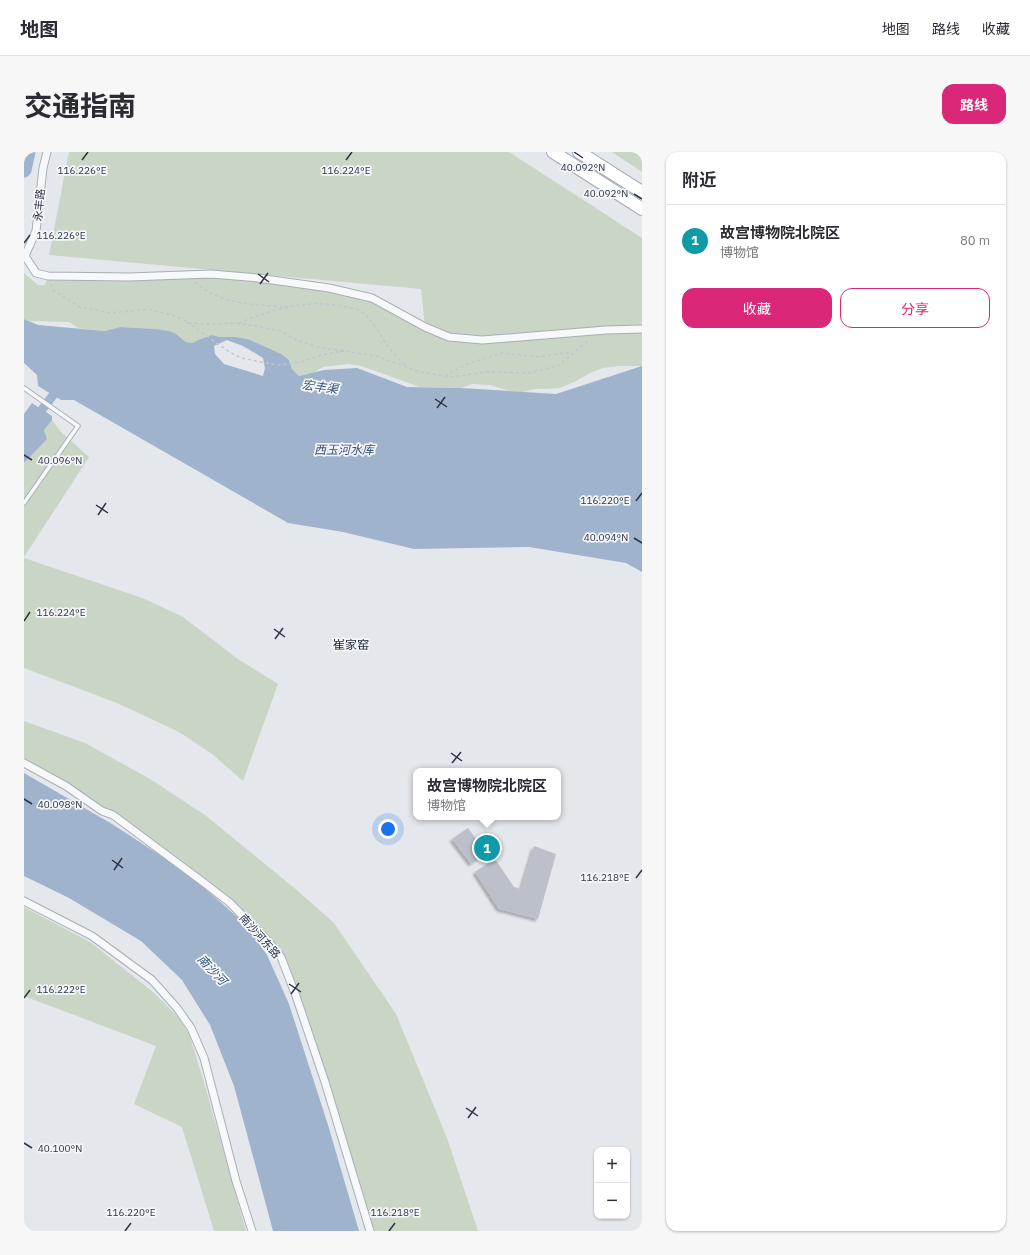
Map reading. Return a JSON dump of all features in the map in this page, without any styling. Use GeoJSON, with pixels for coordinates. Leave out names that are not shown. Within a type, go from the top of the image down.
{"type":"FeatureCollection","features":[{"type":"Feature","properties":{"kind":"main road"},"geometry":{"type":"LineString","coordinates":[[553,152],[642,210]]}},
{"type":"Feature","properties":{"kind":"main road"},"geometry":{"type":"LineString","coordinates":[[579,152],[642,192]]}},
{"type":"Feature","properties":{"kind":"street","name":"永丰路"},"geometry":{"type":"LineString","coordinates":[[24,256],[36,231],[43,168],[47,152]]}},
{"type":"Feature","properties":{"kind":"street"},"geometry":{"type":"LineString","coordinates":[[24,256],[36,273],[48,276],[129,277],[211,274],[258,278],[336,289],[372,298],[425,327],[450,337],[482,340],[642,329]]}},
{"type":"Feature","properties":{"kind":"street","name":"南沙河东路"},"geometry":{"type":"LineString","coordinates":[[24,763],[66,786],[102,811],[113,815],[203,882],[229,902],[266,939],[281,957],[325,1082],[370,1231]]}},
{"type":"Feature","properties":{"kind":"street"},"geometry":{"type":"LineString","coordinates":[[24,901],[92,936],[152,980],[177,1008],[191,1028],[204,1058],[236,1182],[252,1231]]}},
{"type":"Feature","properties":{"kind":"lane"},"geometry":{"type":"LineString","coordinates":[[24,388],[78,426],[24,503]]}},
{"type":"Feature","properties":{"kind":"path"},"geometry":{"type":"LineString","coordinates":[[186,275],[200,287],[235,302],[291,307]]}},
{"type":"Feature","properties":{"kind":"path"},"geometry":{"type":"LineString","coordinates":[[48,276],[54,290],[80,307],[110,313],[148,309],[172,315],[190,323],[239,324],[280,331],[297,340],[317,347],[376,356],[420,372],[445,376],[487,372],[531,373],[559,365],[599,331]]}},
{"type":"Feature","properties":{"kind":"path"},"geometry":{"type":"LineString","coordinates":[[239,324],[261,314],[291,307],[324,303],[358,310],[372,322],[389,348],[407,367]]}},
{"type":"Feature","properties":{"kind":"path"},"geometry":{"type":"LineString","coordinates":[[184,320],[222,346],[228,352],[241,358],[280,365],[301,362],[321,355],[346,351]]}},
{"type":"Feature","properties":{"kind":"path"},"geometry":{"type":"LineString","coordinates":[[445,376],[466,364],[502,353],[538,356],[574,352]]}},
{"type":"Feature","properties":{"kind":"green space"},"geometry":{"type":"Polygon","coordinates":[[[69,152],[509,152],[642,238],[642,366],[618,366],[603,368],[560,388],[535,389],[523,392],[510,391],[490,385],[472,384],[461,388],[420,387],[361,366],[349,364],[323,367],[313,373],[299,376],[292,369],[289,360],[248,339],[212,335],[193,343],[186,342],[176,334],[156,329],[120,327],[106,331],[78,328],[69,322],[30,321],[24,319],[24,273],[38,285],[45,285],[48,276],[211,274],[372,298],[425,326],[421,289],[49,255],[69,152]]]}},
{"type":"Feature","properties":{"kind":"green space"},"geometry":{"type":"Polygon","coordinates":[[[612,152],[642,152],[642,172],[612,152]]]}},
{"type":"Feature","properties":{"kind":"green space"},"geometry":{"type":"Polygon","coordinates":[[[52,420],[60,431],[89,457],[24,557],[24,463],[47,439],[44,430],[52,420]]]}},
{"type":"Feature","properties":{"kind":"green space"},"geometry":{"type":"Polygon","coordinates":[[[24,558],[145,599],[183,617],[238,659],[278,684],[243,781],[212,754],[179,732],[117,703],[24,668],[24,558]]]}},
{"type":"Feature","properties":{"kind":"green space"},"geometry":{"type":"Polygon","coordinates":[[[24,721],[85,743],[150,779],[205,815],[298,891],[334,923],[396,1014],[447,1138],[478,1231],[370,1231],[281,957],[229,902],[113,815],[24,763],[24,721]]]}},
{"type":"Feature","properties":{"kind":"green space"},"geometry":{"type":"Polygon","coordinates":[[[24,907],[90,942],[153,992],[178,1017],[189,1034],[246,1231],[214,1231],[182,1127],[134,1104],[156,1046],[24,996],[24,907]]]}},
{"type":"Feature","properties":{"kind":"water","name":"西玉河水库"},"geometry":{"type":"Polygon","coordinates":[[[24,319],[38,325],[105,331],[120,327],[156,329],[169,331],[176,334],[186,342],[193,343],[212,335],[248,339],[281,354],[289,360],[292,369],[299,376],[324,370],[357,368],[407,387],[461,388],[556,394],[642,366],[642,572],[626,563],[529,547],[414,549],[343,532],[288,523],[74,400],[61,400],[38,386],[37,375],[24,363],[24,319]],[[227,340],[214,346],[215,354],[224,364],[263,376],[265,368],[263,358],[243,346],[227,340]]]}},
{"type":"Feature","properties":{"kind":"water"},"geometry":{"type":"Polygon","coordinates":[[[32,403],[52,416],[52,420],[44,430],[47,439],[24,463],[24,414],[32,403]]]}},
{"type":"Feature","properties":{"kind":"water","name":"南沙河"},"geometry":{"type":"Polygon","coordinates":[[[24,773],[112,824],[189,874],[245,924],[267,955],[289,1004],[328,1125],[359,1231],[273,1231],[234,1086],[210,1025],[182,980],[141,941],[69,898],[24,876],[24,773]]]}},
{"type":"Feature","properties":{"kind":"building"},"geometry":{"type":"Polygon","coordinates":[[[468,828],[486,853],[471,864],[452,839],[468,828]]]}},
{"type":"Feature","properties":{"kind":"building"},"geometry":{"type":"Polygon","coordinates":[[[534,846],[556,854],[538,919],[499,909],[475,872],[495,859],[514,887],[521,889],[534,846]]]}},
{"type":"Feature","properties":{"kind":"waterway"},"geometry":{"type":"LineString","coordinates":[[24,170],[28,152]]}},
{"type":"Feature","properties":{"kind":"waterway","name":"宏丰渠"},"geometry":{"type":"LineString","coordinates":[[24,433],[61,385]]}},
{"type":"Feature","properties":{"kind":"place","name":"故宫博物院北院区"},"geometry":{"type":"Point","coordinates":[487,848]}},
{"type":"Feature","properties":{"kind":"district","name":"崔家窑"},"geometry":{"type":"Point","coordinates":[351,645]}}]}
